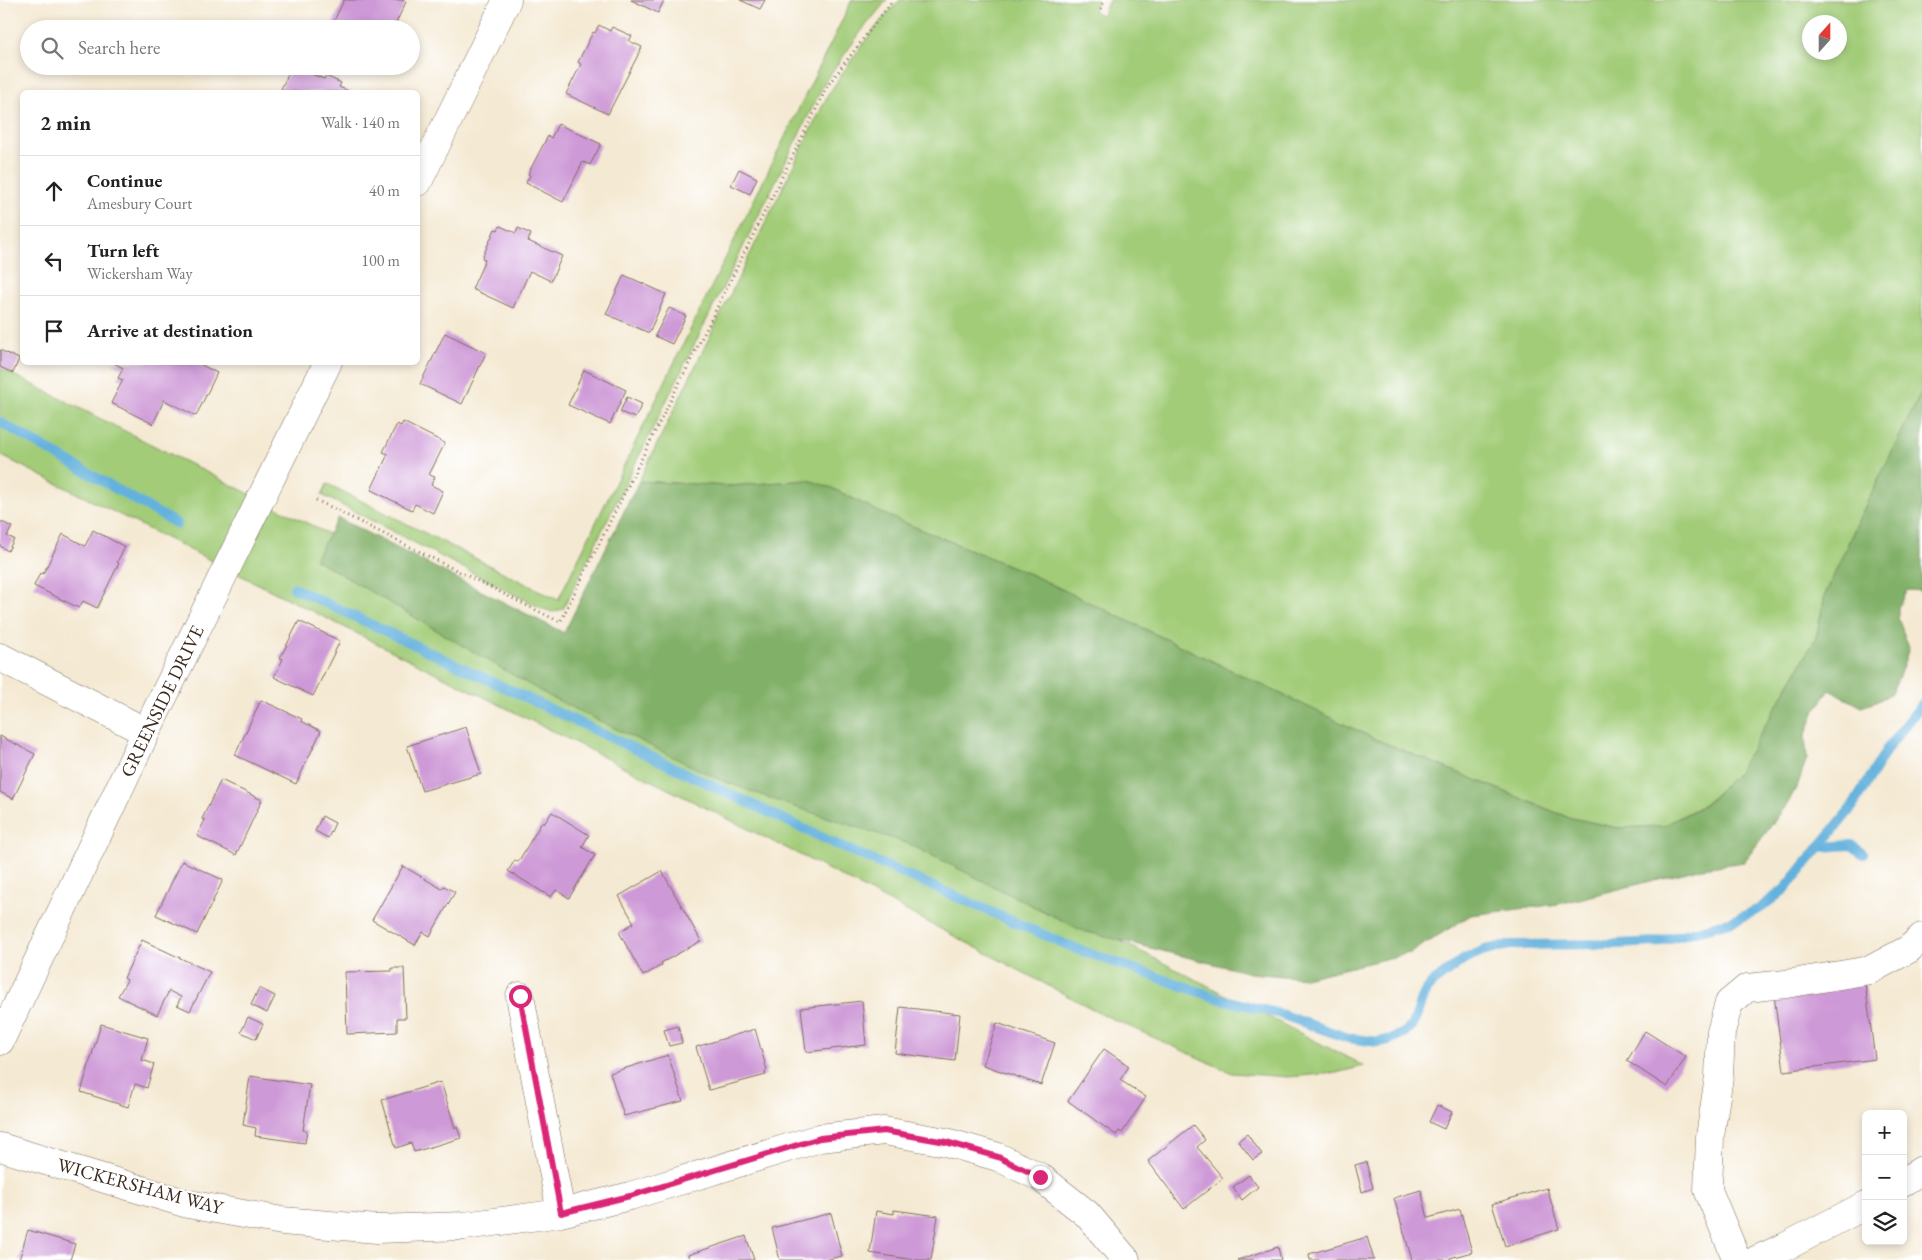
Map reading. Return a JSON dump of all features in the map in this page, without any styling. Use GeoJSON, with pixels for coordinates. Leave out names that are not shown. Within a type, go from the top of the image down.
{"type":"FeatureCollection","features":[{"type":"Feature","properties":{"kind":"street"},"geometry":{"type":"LineString","coordinates":[[420,178],[507,0]]}},
{"type":"Feature","properties":{"kind":"street","name":"GREENSIDE DRIVE"},"geometry":{"type":"LineString","coordinates":[[0,1041],[146,732],[327,365]]}},
{"type":"Feature","properties":{"kind":"street"},"geometry":{"type":"LineString","coordinates":[[0,657],[146,732]]}},
{"type":"Feature","properties":{"kind":"street"},"geometry":{"type":"LineString","coordinates":[[1737,1260],[1708,1190],[1710,1137],[1719,1076],[1721,1032],[1729,1003],[1746,988],[1786,984],[1870,970],[1909,949],[1922,937]]}},
{"type":"Feature","properties":{"kind":"street"},"geometry":{"type":"LineString","coordinates":[[520,996],[561,1213]]}},
{"type":"Feature","properties":{"kind":"street","name":"WICKERSHAM WAY"},"geometry":{"type":"LineString","coordinates":[[0,1147],[188,1204],[282,1221],[377,1229],[464,1226],[561,1213],[630,1196],[820,1138],[884,1131],[946,1142],[998,1157],[1040,1177],[1087,1214],[1126,1260]]}},
{"type":"Feature","properties":{"kind":"street"},"geometry":{"type":"LineString","coordinates":[[1907,1179],[1922,1170]]}},
{"type":"Feature","properties":{"kind":"street"},"geometry":{"type":"LineString","coordinates":[[1756,1260],[1862,1207]]}},
{"type":"Feature","properties":{"kind":"path"},"geometry":{"type":"LineString","coordinates":[[316,500],[560,622],[828,85],[893,0]]}},
{"type":"Feature","properties":{"kind":"path"},"geometry":{"type":"LineString","coordinates":[[1101,9],[1104,0]]}},
{"type":"Feature","properties":{"kind":"green space"},"geometry":{"type":"Polygon","coordinates":[[[852,0],[887,0],[863,29],[826,80],[563,609],[553,612],[543,609],[322,495],[327,484],[330,485],[558,600],[852,0]]]}},
{"type":"Feature","properties":{"kind":"green space"},"geometry":{"type":"Polygon","coordinates":[[[900,0],[1098,0],[1094,11],[1102,16],[1109,0],[1922,0],[1922,391],[1859,519],[1825,595],[1816,638],[1738,772],[1705,804],[1663,826],[1618,828],[1567,817],[1375,739],[1032,575],[881,513],[832,488],[808,480],[728,486],[639,481],[828,95],[880,22],[900,0]]]}},
{"type":"Feature","properties":{"kind":"green space"},"geometry":{"type":"Polygon","coordinates":[[[0,368],[311,525],[1364,1066],[1336,1073],[1288,1077],[1232,1073],[1104,1015],[808,859],[0,455],[0,368]]]}},
{"type":"Feature","properties":{"kind":"green space"},"geometry":{"type":"Polygon","coordinates":[[[1922,391],[1922,591],[1907,590],[1898,607],[1898,618],[1909,648],[1901,671],[1892,693],[1862,707],[1830,690],[1815,710],[1805,737],[1807,758],[1798,784],[1788,803],[1744,862],[1703,868],[1559,904],[1471,915],[1410,953],[1305,978],[1250,973],[1083,931],[909,844],[786,804],[720,780],[547,695],[315,559],[338,518],[564,633],[639,481],[730,486],[808,480],[832,488],[881,513],[1032,575],[1375,739],[1567,817],[1618,828],[1663,826],[1705,805],[1738,772],[1816,638],[1825,595],[1859,519],[1922,391]]]}},
{"type":"Feature","properties":{"kind":"building"},"geometry":{"type":"Polygon","coordinates":[[[344,0],[401,0],[406,2],[397,20],[334,20],[344,0]]]}},
{"type":"Feature","properties":{"kind":"building"},"geometry":{"type":"Polygon","coordinates":[[[631,0],[664,0],[658,13],[631,0]]]}},
{"type":"Feature","properties":{"kind":"building"},"geometry":{"type":"Polygon","coordinates":[[[740,0],[765,0],[760,9],[740,0]]]}},
{"type":"Feature","properties":{"kind":"building"},"geometry":{"type":"Polygon","coordinates":[[[599,25],[610,31],[612,27],[632,36],[629,41],[642,47],[608,114],[566,94],[581,64],[578,62],[593,32],[595,33],[599,25]]]}},
{"type":"Feature","properties":{"kind":"building"},"geometry":{"type":"Polygon","coordinates":[[[288,75],[314,75],[324,79],[326,76],[341,83],[339,87],[346,90],[283,90],[281,89],[288,75]]]}},
{"type":"Feature","properties":{"kind":"building"},"geometry":{"type":"Polygon","coordinates":[[[558,124],[601,144],[590,165],[583,162],[563,202],[526,183],[530,175],[528,174],[542,147],[548,136],[551,138],[558,124]]]}},
{"type":"Feature","properties":{"kind":"building"},"geometry":{"type":"Polygon","coordinates":[[[739,169],[757,178],[750,194],[731,185],[739,169]]]}},
{"type":"Feature","properties":{"kind":"building"},"geometry":{"type":"Polygon","coordinates":[[[500,226],[516,233],[518,228],[531,234],[528,241],[562,256],[551,281],[530,271],[513,308],[472,289],[485,260],[482,258],[495,229],[498,230],[500,226]]]}},
{"type":"Feature","properties":{"kind":"building"},"geometry":{"type":"Polygon","coordinates":[[[624,275],[666,294],[649,333],[606,314],[624,275]]]}},
{"type":"Feature","properties":{"kind":"building"},"geometry":{"type":"Polygon","coordinates":[[[669,308],[686,316],[672,344],[655,336],[669,308]]]}},
{"type":"Feature","properties":{"kind":"building"},"geometry":{"type":"Polygon","coordinates":[[[445,333],[486,353],[462,404],[420,384],[445,333]]]}},
{"type":"Feature","properties":{"kind":"building"},"geometry":{"type":"Polygon","coordinates":[[[0,350],[19,359],[13,373],[0,367],[0,350]]]}},
{"type":"Feature","properties":{"kind":"building"},"geometry":{"type":"Polygon","coordinates":[[[118,365],[202,365],[217,373],[196,416],[164,400],[153,424],[111,403],[123,380],[118,378],[123,368],[118,365]]]}},
{"type":"Feature","properties":{"kind":"building"},"geometry":{"type":"Polygon","coordinates":[[[584,370],[626,390],[610,424],[568,405],[584,370]]]}},
{"type":"Feature","properties":{"kind":"building"},"geometry":{"type":"Polygon","coordinates":[[[627,397],[642,404],[635,418],[620,412],[627,397]]]}},
{"type":"Feature","properties":{"kind":"building"},"geometry":{"type":"Polygon","coordinates":[[[403,422],[445,443],[429,475],[435,477],[431,485],[443,491],[433,513],[415,504],[412,510],[371,490],[388,454],[383,452],[397,424],[401,426],[403,422]]]}},
{"type":"Feature","properties":{"kind":"building"},"geometry":{"type":"Polygon","coordinates":[[[0,521],[12,527],[7,536],[14,539],[8,551],[0,546],[0,521]]]}},
{"type":"Feature","properties":{"kind":"building"},"geometry":{"type":"Polygon","coordinates":[[[93,530],[125,547],[97,608],[83,601],[79,608],[34,586],[40,573],[43,574],[63,534],[85,546],[93,530]]]}},
{"type":"Feature","properties":{"kind":"building"},"geometry":{"type":"Polygon","coordinates":[[[299,621],[340,641],[313,696],[274,677],[283,659],[280,658],[299,621]]]}},
{"type":"Feature","properties":{"kind":"building"},"geometry":{"type":"Polygon","coordinates":[[[261,700],[302,719],[301,721],[321,731],[296,784],[235,755],[261,700]]]}},
{"type":"Feature","properties":{"kind":"building"},"geometry":{"type":"Polygon","coordinates":[[[466,727],[481,774],[422,791],[407,746],[466,727]]]}},
{"type":"Feature","properties":{"kind":"building"},"geometry":{"type":"Polygon","coordinates":[[[0,736],[35,754],[13,799],[0,792],[0,736]]]}},
{"type":"Feature","properties":{"kind":"building"},"geometry":{"type":"Polygon","coordinates":[[[221,780],[262,800],[236,855],[197,836],[205,820],[202,819],[221,780]]]}},
{"type":"Feature","properties":{"kind":"building"},"geometry":{"type":"Polygon","coordinates":[[[552,812],[589,835],[582,847],[595,855],[569,898],[556,890],[551,897],[508,871],[515,860],[518,862],[542,822],[544,824],[552,812]]]}},
{"type":"Feature","properties":{"kind":"building"},"geometry":{"type":"Polygon","coordinates":[[[322,816],[335,823],[328,838],[315,831],[322,816]]]}},
{"type":"Feature","properties":{"kind":"building"},"geometry":{"type":"Polygon","coordinates":[[[182,861],[223,880],[197,934],[156,915],[182,861]]]}},
{"type":"Feature","properties":{"kind":"building"},"geometry":{"type":"Polygon","coordinates":[[[403,866],[442,889],[444,886],[455,892],[430,936],[423,932],[415,945],[372,920],[403,866]]]}},
{"type":"Feature","properties":{"kind":"building"},"geometry":{"type":"Polygon","coordinates":[[[662,871],[701,941],[661,963],[662,965],[643,976],[619,932],[634,923],[619,896],[662,871]]]}},
{"type":"Feature","properties":{"kind":"building"},"geometry":{"type":"Polygon","coordinates":[[[142,940],[210,972],[190,1011],[177,1005],[181,997],[169,991],[157,1015],[118,996],[127,980],[124,978],[142,940]]]}},
{"type":"Feature","properties":{"kind":"building"},"geometry":{"type":"Polygon","coordinates":[[[392,968],[404,968],[406,1018],[397,1018],[397,1032],[347,1034],[345,972],[392,971],[392,968]]]}},
{"type":"Feature","properties":{"kind":"building"},"geometry":{"type":"Polygon","coordinates":[[[1865,983],[1875,1059],[1784,1071],[1774,995],[1865,983]]]}},
{"type":"Feature","properties":{"kind":"building"},"geometry":{"type":"Polygon","coordinates":[[[259,988],[275,996],[267,1013],[251,1005],[259,988]]]}},
{"type":"Feature","properties":{"kind":"building"},"geometry":{"type":"Polygon","coordinates":[[[862,1001],[866,1045],[806,1052],[801,1008],[862,1001]]]}},
{"type":"Feature","properties":{"kind":"building"},"geometry":{"type":"Polygon","coordinates":[[[900,1007],[960,1014],[955,1061],[895,1053],[900,1007]]]}},
{"type":"Feature","properties":{"kind":"building"},"geometry":{"type":"Polygon","coordinates":[[[248,1017],[263,1024],[256,1039],[241,1032],[248,1017]]]}},
{"type":"Feature","properties":{"kind":"building"},"geometry":{"type":"Polygon","coordinates":[[[997,1023],[1055,1043],[1041,1085],[983,1065],[997,1023]]]}},
{"type":"Feature","properties":{"kind":"building"},"geometry":{"type":"Polygon","coordinates":[[[101,1024],[148,1038],[142,1060],[154,1064],[147,1088],[135,1084],[128,1107],[81,1092],[101,1024]]]}},
{"type":"Feature","properties":{"kind":"building"},"geometry":{"type":"Polygon","coordinates":[[[678,1026],[682,1043],[669,1046],[664,1030],[678,1026]]]}},
{"type":"Feature","properties":{"kind":"building"},"geometry":{"type":"Polygon","coordinates":[[[755,1029],[767,1070],[765,1071],[766,1075],[709,1090],[696,1047],[755,1029]]]}},
{"type":"Feature","properties":{"kind":"building"},"geometry":{"type":"Polygon","coordinates":[[[1645,1031],[1686,1057],[1667,1087],[1627,1061],[1645,1031]]]}},
{"type":"Feature","properties":{"kind":"building"},"geometry":{"type":"Polygon","coordinates":[[[1104,1049],[1129,1066],[1120,1080],[1146,1097],[1122,1133],[1119,1131],[1116,1135],[1068,1101],[1104,1049]]]}},
{"type":"Feature","properties":{"kind":"building"},"geometry":{"type":"Polygon","coordinates":[[[668,1055],[683,1101],[624,1116],[610,1073],[668,1055]]]}},
{"type":"Feature","properties":{"kind":"building"},"geometry":{"type":"Polygon","coordinates":[[[250,1076],[310,1085],[303,1130],[307,1131],[305,1143],[255,1136],[256,1128],[243,1125],[250,1076]]]}},
{"type":"Feature","properties":{"kind":"building"},"geometry":{"type":"Polygon","coordinates":[[[441,1082],[455,1128],[457,1127],[461,1138],[414,1152],[411,1143],[396,1148],[382,1100],[441,1082]]]}},
{"type":"Feature","properties":{"kind":"building"},"geometry":{"type":"Polygon","coordinates":[[[1437,1105],[1452,1112],[1444,1129],[1429,1122],[1437,1105]]]}},
{"type":"Feature","properties":{"kind":"building"},"geometry":{"type":"Polygon","coordinates":[[[1193,1125],[1205,1140],[1197,1147],[1223,1178],[1184,1209],[1148,1161],[1193,1125]]]}},
{"type":"Feature","properties":{"kind":"building"},"geometry":{"type":"Polygon","coordinates":[[[1247,1134],[1262,1154],[1253,1160],[1238,1141],[1247,1134]]]}},
{"type":"Feature","properties":{"kind":"building"},"geometry":{"type":"Polygon","coordinates":[[[1366,1162],[1373,1188],[1362,1192],[1355,1165],[1366,1162]]]}},
{"type":"Feature","properties":{"kind":"building"},"geometry":{"type":"Polygon","coordinates":[[[1249,1175],[1258,1187],[1242,1200],[1233,1187],[1249,1175]]]}},
{"type":"Feature","properties":{"kind":"building"},"geometry":{"type":"Polygon","coordinates":[[[1547,1188],[1559,1229],[1505,1246],[1492,1204],[1547,1188]]]}},
{"type":"Feature","properties":{"kind":"building"},"geometry":{"type":"Polygon","coordinates":[[[1421,1190],[1428,1218],[1460,1209],[1472,1252],[1450,1258],[1450,1260],[1412,1260],[1394,1198],[1421,1190]]]}},
{"type":"Feature","properties":{"kind":"building"},"geometry":{"type":"Polygon","coordinates":[[[894,1210],[938,1216],[931,1260],[914,1260],[870,1253],[876,1211],[894,1214],[894,1210]]]}},
{"type":"Feature","properties":{"kind":"building"},"geometry":{"type":"Polygon","coordinates":[[[831,1213],[842,1256],[825,1260],[780,1260],[772,1228],[831,1213]]]}},
{"type":"Feature","properties":{"kind":"building"},"geometry":{"type":"Polygon","coordinates":[[[28,1230],[75,1244],[70,1260],[19,1260],[28,1230]]]}},
{"type":"Feature","properties":{"kind":"building"},"geometry":{"type":"Polygon","coordinates":[[[746,1236],[754,1260],[689,1260],[688,1255],[746,1236]]]}},
{"type":"Feature","properties":{"kind":"building"},"geometry":{"type":"Polygon","coordinates":[[[1367,1237],[1374,1260],[1310,1260],[1309,1254],[1367,1237]]]}},
{"type":"Feature","properties":{"kind":"building"},"geometry":{"type":"Polygon","coordinates":[[[1278,1247],[1281,1260],[1237,1260],[1278,1247]]]}},
{"type":"Feature","properties":{"kind":"waterway"},"geometry":{"type":"LineString","coordinates":[[0,422],[177,524]]}},
{"type":"Feature","properties":{"kind":"waterway"},"geometry":{"type":"LineString","coordinates":[[294,588],[840,846],[1074,948],[1217,998],[1280,1014],[1348,1038],[1378,1042],[1389,1040],[1404,1033],[1413,1025],[1424,994],[1432,983],[1464,959],[1485,950],[1510,945],[1656,942],[1733,921],[1759,909],[1785,889],[1853,806],[1887,749],[1922,704]]}},
{"type":"Feature","properties":{"kind":"waterway"},"geometry":{"type":"LineString","coordinates":[[1820,847],[1852,845],[1863,854]]}},
{"type":"Feature","properties":{"kind":"route"},"geometry":{"type":"LineString","coordinates":[[520,996],[561,1213],[630,1196],[738,1161],[820,1138],[884,1131],[946,1142],[998,1157],[1040,1177]]}}]}
